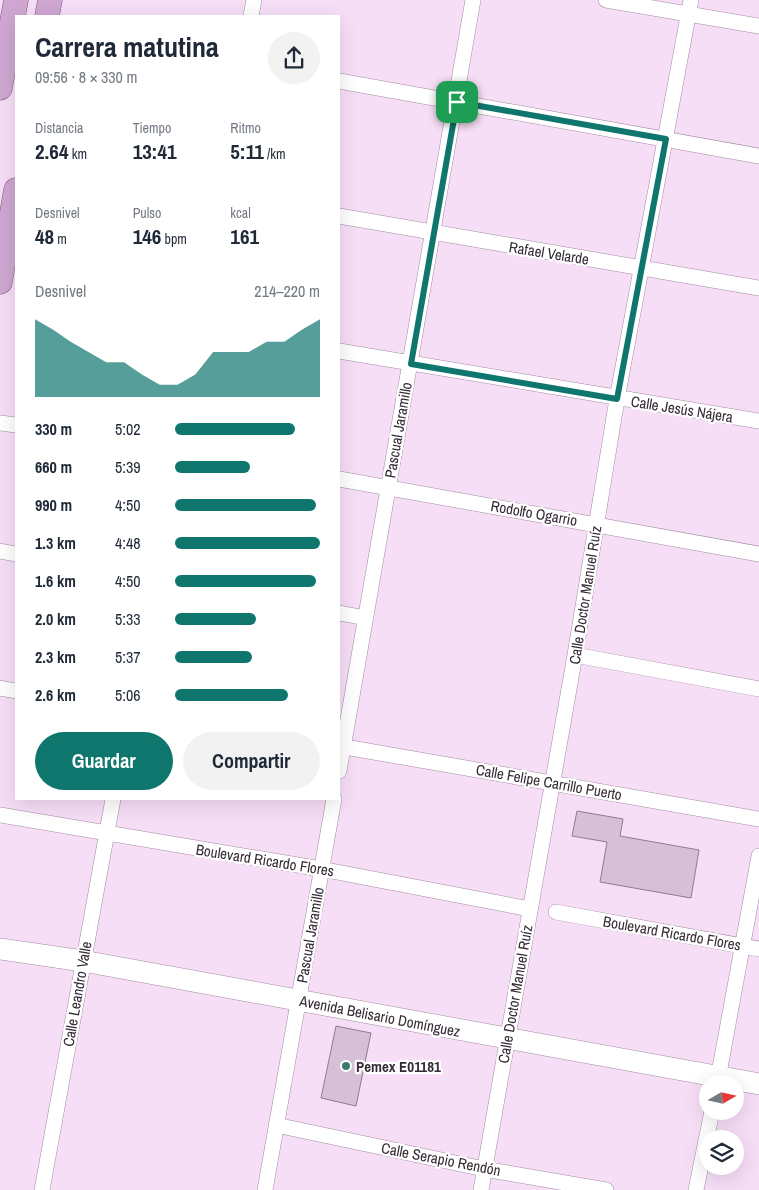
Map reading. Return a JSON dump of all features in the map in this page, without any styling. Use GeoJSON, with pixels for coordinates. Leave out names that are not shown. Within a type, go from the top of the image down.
{"type":"FeatureCollection","features":[{"type":"Feature","properties":{"kind":"main road"},"geometry":{"type":"LineString","coordinates":[[0,88],[16,0]]}},
{"type":"Feature","properties":{"kind":"main road"},"geometry":{"type":"LineString","coordinates":[[47,15],[50,0]]}},
{"type":"Feature","properties":{"kind":"main road"},"geometry":{"type":"LineString","coordinates":[[0,282],[15,196]]}},
{"type":"Feature","properties":{"kind":"street"},"geometry":{"type":"LineString","coordinates":[[251,15],[254,0]]}},
{"type":"Feature","properties":{"kind":"street","name":"Pascual Jaramillo"},"geometry":{"type":"LineString","coordinates":[[340,758],[434,234],[473,0]]}},
{"type":"Feature","properties":{"kind":"street"},"geometry":{"type":"LineString","coordinates":[[606,0],[690,7],[759,26]]}},
{"type":"Feature","properties":{"kind":"street","name":"Calle Doctor Manuel Ruíz"},"geometry":{"type":"LineString","coordinates":[[481,1190],[576,655],[617,399],[690,7]]}},
{"type":"Feature","properties":{"kind":"street"},"geometry":{"type":"LineString","coordinates":[[340,81],[759,156]]}},
{"type":"Feature","properties":{"kind":"street","name":"Rafael Velarde"},"geometry":{"type":"LineString","coordinates":[[340,216],[434,234],[759,288]]}},
{"type":"Feature","properties":{"kind":"street","name":"Calle Jesús Nájera"},"geometry":{"type":"LineString","coordinates":[[340,351],[617,399],[759,421]]}},
{"type":"Feature","properties":{"kind":"street"},"geometry":{"type":"LineString","coordinates":[[0,423],[15,425]]}},
{"type":"Feature","properties":{"kind":"street","name":"Rodolfo Ogarrio"},"geometry":{"type":"LineString","coordinates":[[340,478],[759,554]]}},
{"type":"Feature","properties":{"kind":"street"},"geometry":{"type":"LineString","coordinates":[[0,551],[15,554]]}},
{"type":"Feature","properties":{"kind":"street"},"geometry":{"type":"LineString","coordinates":[[340,613],[366,618]]}},
{"type":"Feature","properties":{"kind":"street"},"geometry":{"type":"LineString","coordinates":[[576,655],[759,689]]}},
{"type":"Feature","properties":{"kind":"street"},"geometry":{"type":"LineString","coordinates":[[0,688],[15,691]]}},
{"type":"Feature","properties":{"kind":"street","name":"Calle Felipe Carrillo Puerto"},"geometry":{"type":"LineString","coordinates":[[341,746],[759,819]]}},
{"type":"Feature","properties":{"kind":"street","name":"Calle Leandro Valle"},"geometry":{"type":"LineString","coordinates":[[42,1190],[113,800]]}},
{"type":"Feature","properties":{"kind":"street","name":"Pascual Jaramillo"},"geometry":{"type":"LineString","coordinates":[[265,1190],[334,800]]}},
{"type":"Feature","properties":{"kind":"street","name":"Boulevard Ricardo Flores"},"geometry":{"type":"LineString","coordinates":[[0,815],[322,869],[530,909]]}},
{"type":"Feature","properties":{"kind":"street"},"geometry":{"type":"LineString","coordinates":[[719,1075],[752,948],[759,856]]}},
{"type":"Feature","properties":{"kind":"street","name":"Boulevard Ricardo Flores"},"geometry":{"type":"LineString","coordinates":[[556,912],[752,948]]}},
{"type":"Feature","properties":{"kind":"street","name":"Avenida Belisario Domínguez"},"geometry":{"type":"LineString","coordinates":[[0,949],[83,961],[699,1076]]}},
{"type":"Feature","properties":{"kind":"street","name":"Avenida Belisario Domínguez"},"geometry":{"type":"LineString","coordinates":[[744,1083],[759,1084]]}},
{"type":"Feature","properties":{"kind":"street"},"geometry":{"type":"LineString","coordinates":[[696,1190],[710,1120]]}},
{"type":"Feature","properties":{"kind":"street","name":"Calle Serapio Rendón"},"geometry":{"type":"LineString","coordinates":[[276,1125],[484,1169],[606,1190]]}},
{"type":"Feature","properties":{"kind":"building"},"geometry":{"type":"Polygon","coordinates":[[[577,811],[623,819],[620,836],[699,850],[691,898],[600,882],[607,842],[572,836],[577,811]]]}},
{"type":"Feature","properties":{"kind":"building","name":"Pemex E01181"},"geometry":{"type":"Polygon","coordinates":[[[336,1026],[371,1033],[356,1106],[321,1098],[336,1026]]]}},
{"type":"Feature","properties":{"kind":"place","name":"Pemex E01181"},"geometry":{"type":"Point","coordinates":[346,1066]}},
{"type":"Feature","properties":{"kind":"route"},"geometry":{"type":"LineString","coordinates":[[457,102],[666,139],[617,399],[411,364],[457,102]]}}]}
